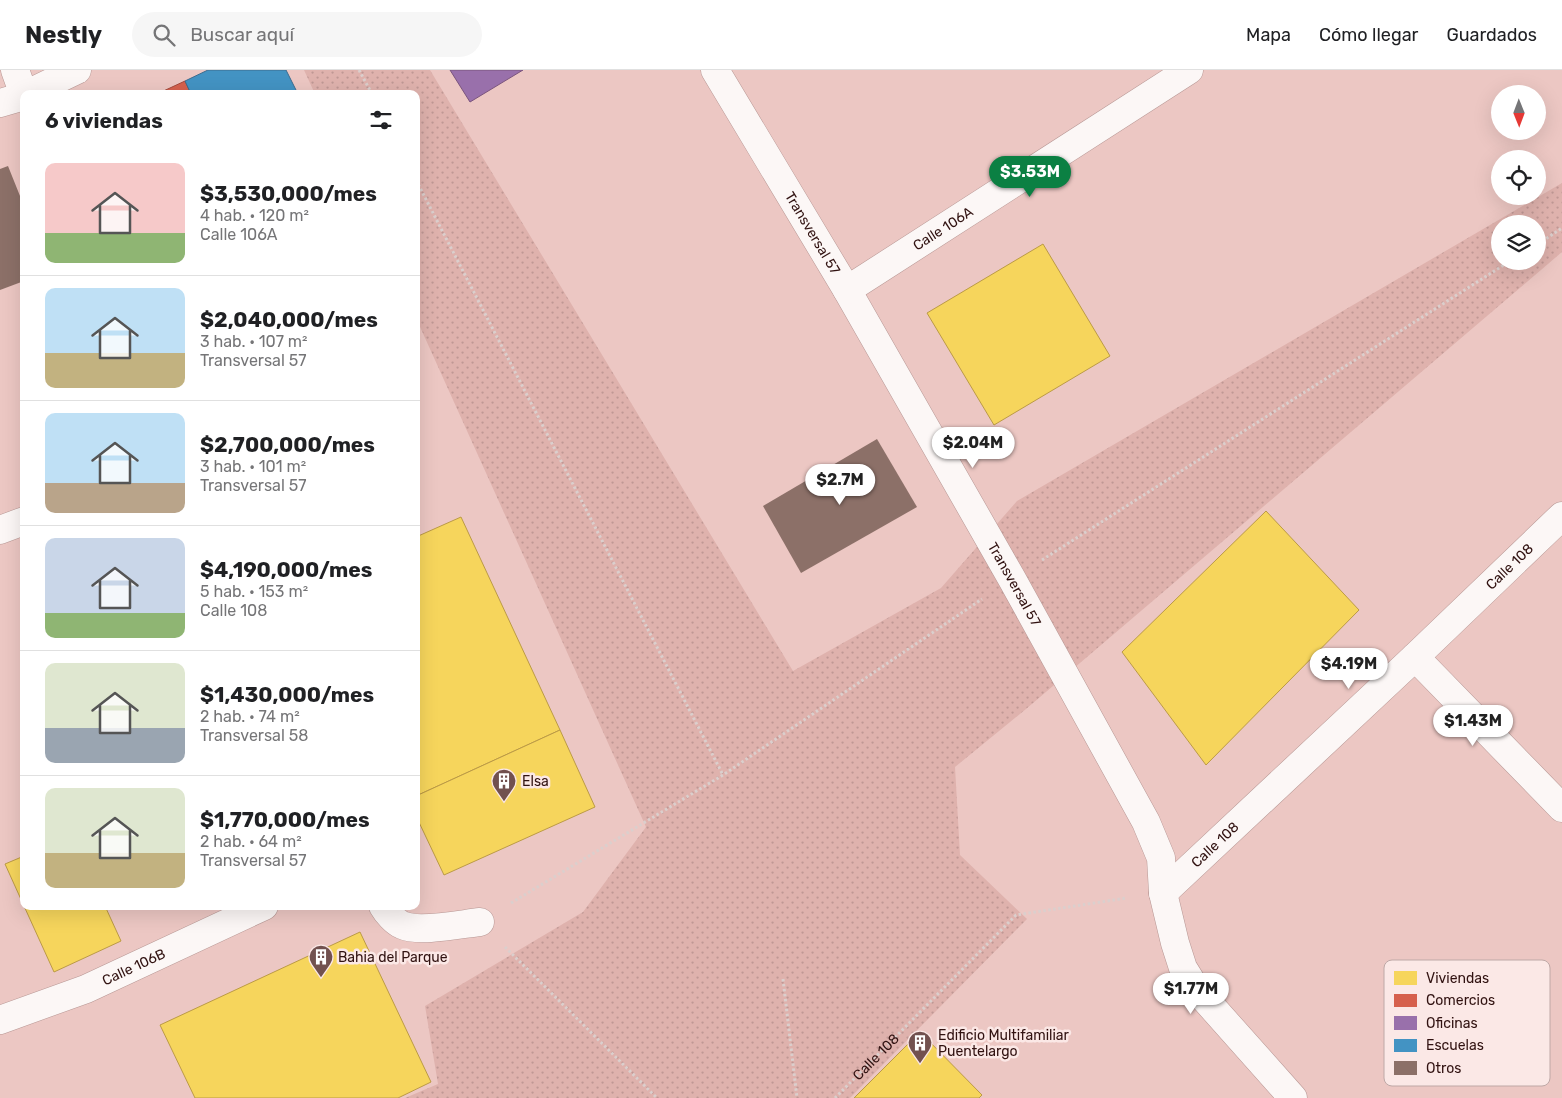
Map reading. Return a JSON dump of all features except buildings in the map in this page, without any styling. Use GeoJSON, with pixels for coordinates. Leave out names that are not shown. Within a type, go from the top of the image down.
{"type":"FeatureCollection","features":[{"type":"Feature","properties":{"kind":"street"},"geometry":{"type":"LineString","coordinates":[[15,70],[22,90]]}},
{"type":"Feature","properties":{"kind":"street"},"geometry":{"type":"LineString","coordinates":[[36,90],[77,70]]}},
{"type":"Feature","properties":{"kind":"street","name":"Transversal 57"},"geometry":{"type":"LineString","coordinates":[[715,70],[847,290],[1012,579],[1146,822],[1161,858],[1163,893],[1175,943],[1184,968],[1192,982],[1294,1098]]}},
{"type":"Feature","properties":{"kind":"street","name":"Calle 106A"},"geometry":{"type":"LineString","coordinates":[[847,290],[1189,70]]}},
{"type":"Feature","properties":{"kind":"street"},"geometry":{"type":"LineString","coordinates":[[0,103],[20,96]]}},
{"type":"Feature","properties":{"kind":"street","name":"Calle 108"},"geometry":{"type":"LineString","coordinates":[[1163,893],[1415,657],[1562,516]]}},
{"type":"Feature","properties":{"kind":"street"},"geometry":{"type":"LineString","coordinates":[[0,530],[20,522]]}},
{"type":"Feature","properties":{"kind":"street"},"geometry":{"type":"LineString","coordinates":[[1415,657],[1562,808]]}},
{"type":"Feature","properties":{"kind":"street","name":"Calle 106B"},"geometry":{"type":"LineString","coordinates":[[0,1020],[86,989],[255,910]]}},
{"type":"Feature","properties":{"kind":"street"},"geometry":{"type":"LineString","coordinates":[[385,910],[402,925],[423,928],[480,922]]}},
{"type":"Feature","properties":{"kind":"path"},"geometry":{"type":"LineString","coordinates":[[359,70],[370,90]]}},
{"type":"Feature","properties":{"kind":"path"},"geometry":{"type":"LineString","coordinates":[[420,188],[723,774]]}},
{"type":"Feature","properties":{"kind":"path"},"geometry":{"type":"LineString","coordinates":[[1546,239],[1562,228]]}},
{"type":"Feature","properties":{"kind":"path","name":"Calle 108"},"geometry":{"type":"LineString","coordinates":[[836,1098],[1016,914],[1163,893]]}},
{"type":"Feature","properties":{"kind":"path"},"geometry":{"type":"LineString","coordinates":[[480,922],[657,1098]]}},
{"type":"Feature","properties":{"kind":"path"},"geometry":{"type":"LineString","coordinates":[[784,979],[797,1098]]}},
{"type":"Feature","properties":{"kind":"shaded area"},"geometry":{"type":"Polygon","coordinates":[[[304,70],[430,70],[793,671],[941,588],[1017,501],[1491,224],[1491,270],[1541,270],[1026,709],[955,767],[960,855],[1027,919],[850,1098],[405,1098],[438,1084],[425,1006],[583,912],[646,827],[420,327],[420,90],[313,90],[304,70]]]}},
{"type":"Feature","properties":{"kind":"shaded area"},"geometry":{"type":"Polygon","coordinates":[[[1562,183],[1562,252],[1546,266],[1546,215],[1507,215],[1524,205],[1546,205],[1546,192],[1562,183]]]}},
{"type":"Feature","properties":{"kind":"place","name":"Elsa"},"geometry":{"type":"Point","coordinates":[504,802]}},
{"type":"Feature","properties":{"kind":"place","name":"Bahia del Parque"},"geometry":{"type":"Point","coordinates":[321,978]}},
{"type":"Feature","properties":{"kind":"place","name":"Edificio Multifamiliar Puentelargo"},"geometry":{"type":"Point","coordinates":[920,1064]}}]}
